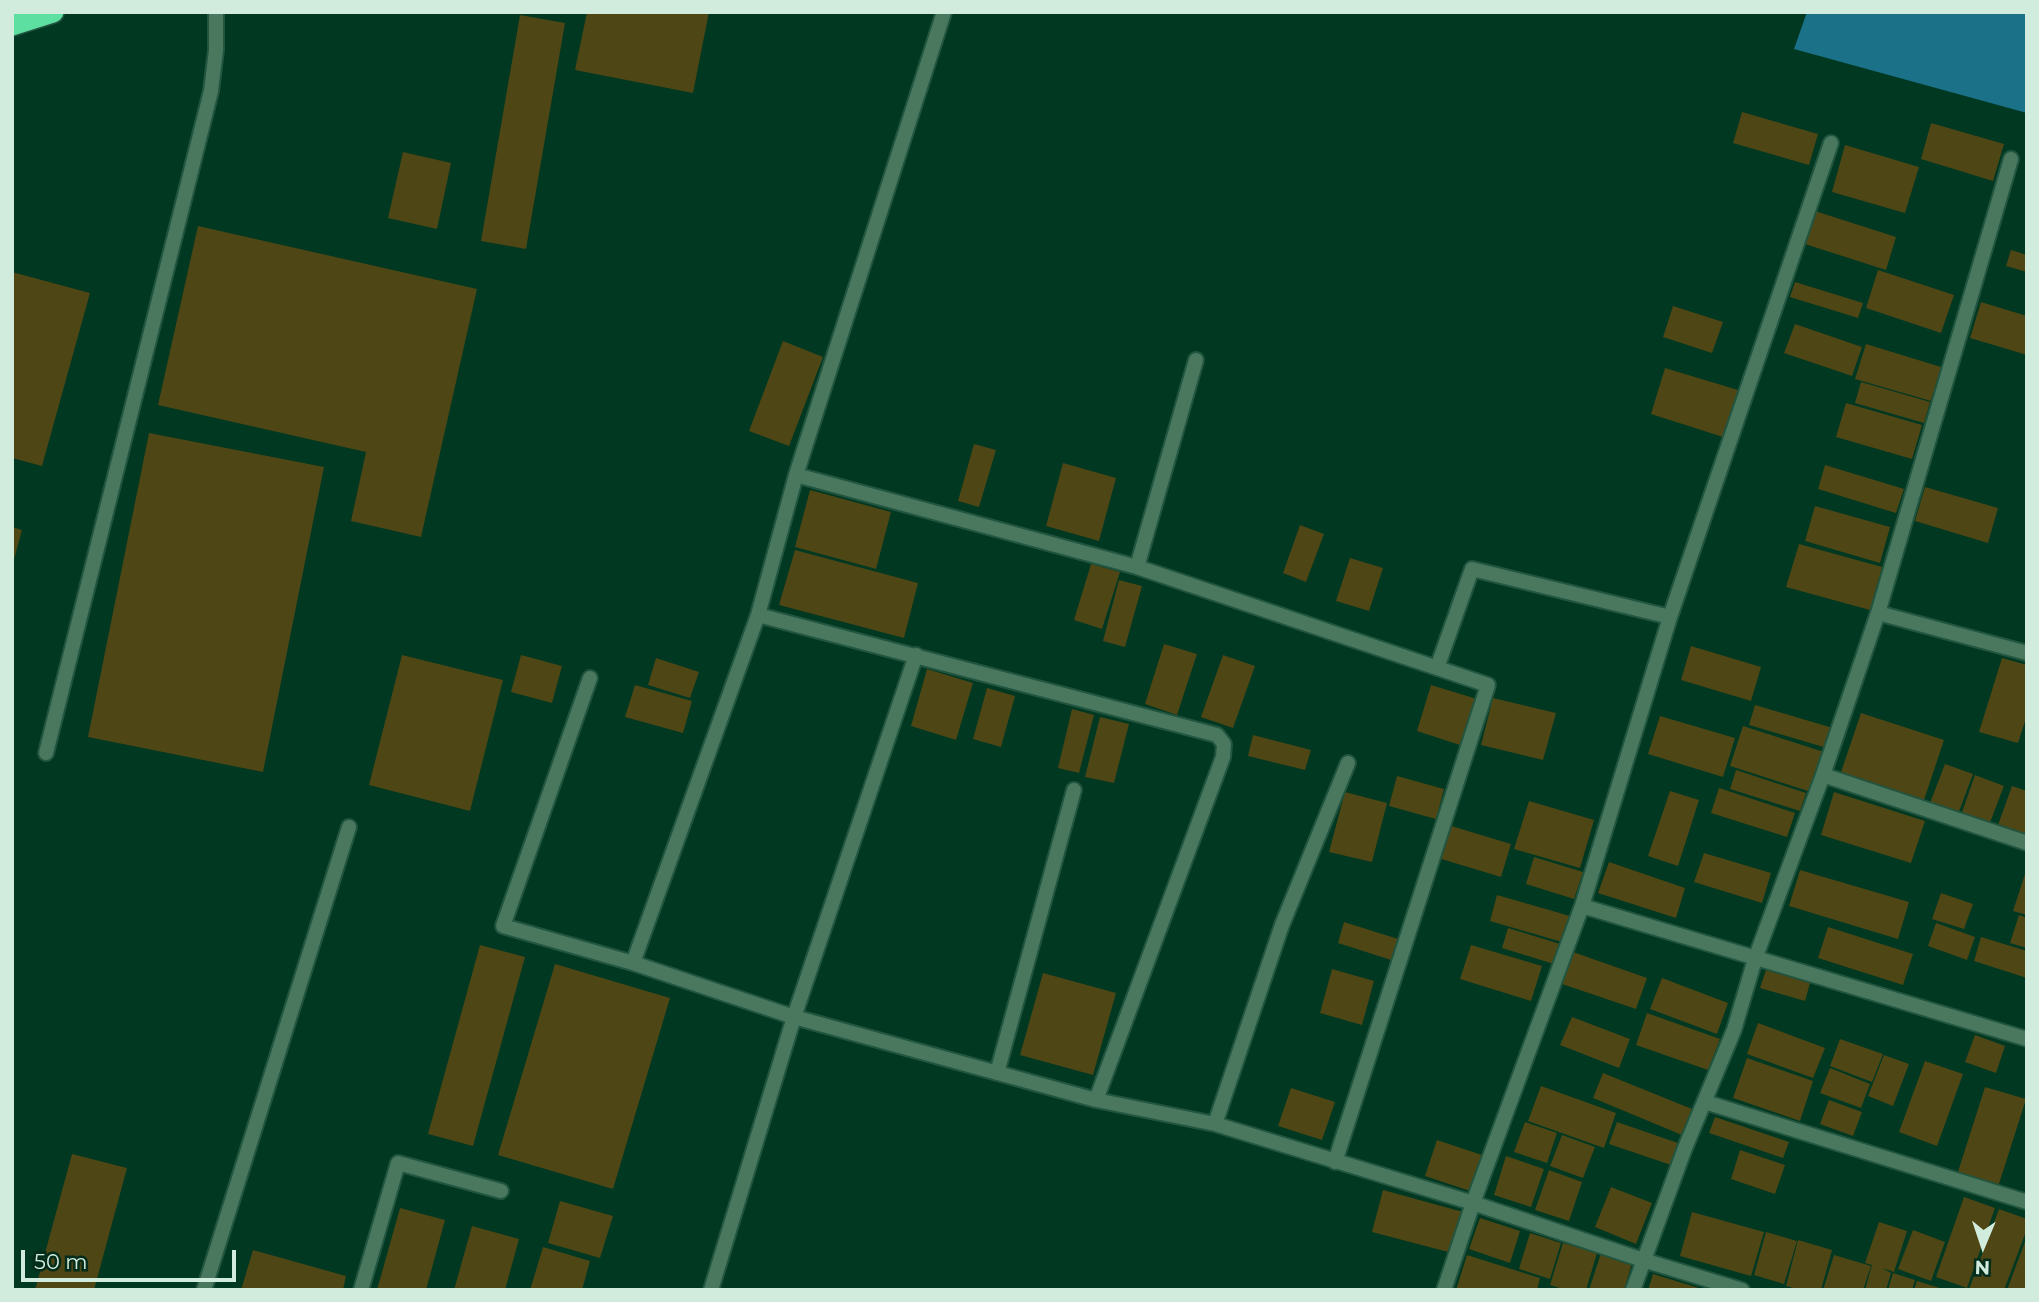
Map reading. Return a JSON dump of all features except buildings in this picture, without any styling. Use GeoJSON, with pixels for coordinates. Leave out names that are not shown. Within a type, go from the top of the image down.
{"type":"FeatureCollection","features":[{"type":"Feature","properties":{"kind":"highway"},"geometry":{"type":"LineString","coordinates":[[12,25],[53,12]]}},
{"type":"Feature","properties":{"kind":"street"},"geometry":{"type":"LineString","coordinates":[[46,753],[211,91],[216,50],[216,12]]}},
{"type":"Feature","properties":{"kind":"street"},"geometry":{"type":"LineString","coordinates":[[633,963],[758,615],[796,475],[944,12]]}},
{"type":"Feature","properties":{"kind":"street"},"geometry":{"type":"LineString","coordinates":[[1444,1290],[1473,1203],[1582,906],[1670,617],[1831,143]]}},
{"type":"Feature","properties":{"kind":"street"},"geometry":{"type":"LineString","coordinates":[[1633,1290],[1685,1148],[1734,1030],[1755,959],[1823,775],[1878,612],[2011,159]]}},
{"type":"Feature","properties":{"kind":"street"},"geometry":{"type":"LineString","coordinates":[[1137,567],[1196,360]]}},
{"type":"Feature","properties":{"kind":"street"},"geometry":{"type":"LineString","coordinates":[[796,475],[1137,567],[1488,685],[1335,1162]]}},
{"type":"Feature","properties":{"kind":"street"},"geometry":{"type":"LineString","coordinates":[[1437,668],[1472,569],[1670,617]]}},
{"type":"Feature","properties":{"kind":"street"},"geometry":{"type":"LineString","coordinates":[[1878,612],[2027,653]]}},
{"type":"Feature","properties":{"kind":"street"},"geometry":{"type":"LineString","coordinates":[[758,615],[1217,734],[1224,744],[1223,757],[1096,1100]]}},
{"type":"Feature","properties":{"kind":"street"},"geometry":{"type":"LineString","coordinates":[[710,1290],[794,1017],[916,655]]}},
{"type":"Feature","properties":{"kind":"street"},"geometry":{"type":"LineString","coordinates":[[590,678],[503,926],[633,963],[794,1017],[1096,1100],[1215,1124],[1473,1203],[1742,1290]]}},
{"type":"Feature","properties":{"kind":"street"},"geometry":{"type":"LineString","coordinates":[[1215,1124],[1282,925],[1348,763]]}},
{"type":"Feature","properties":{"kind":"street"},"geometry":{"type":"LineString","coordinates":[[1823,775],[2027,843]]}},
{"type":"Feature","properties":{"kind":"street"},"geometry":{"type":"LineString","coordinates":[[997,1073],[1074,790]]}},
{"type":"Feature","properties":{"kind":"street"},"geometry":{"type":"LineString","coordinates":[[204,1290],[349,827]]}},
{"type":"Feature","properties":{"kind":"street"},"geometry":{"type":"LineString","coordinates":[[1582,906],[2027,1039]]}},
{"type":"Feature","properties":{"kind":"street"},"geometry":{"type":"LineString","coordinates":[[1705,1102],[2027,1202]]}},
{"type":"Feature","properties":{"kind":"street"},"geometry":{"type":"LineString","coordinates":[[361,1290],[398,1163],[501,1191]]}},
{"type":"Feature","properties":{"kind":"water"},"geometry":{"type":"Polygon","coordinates":[[[1807,12],[2027,12],[2027,113],[1794,49],[1807,12]]]}}]}
